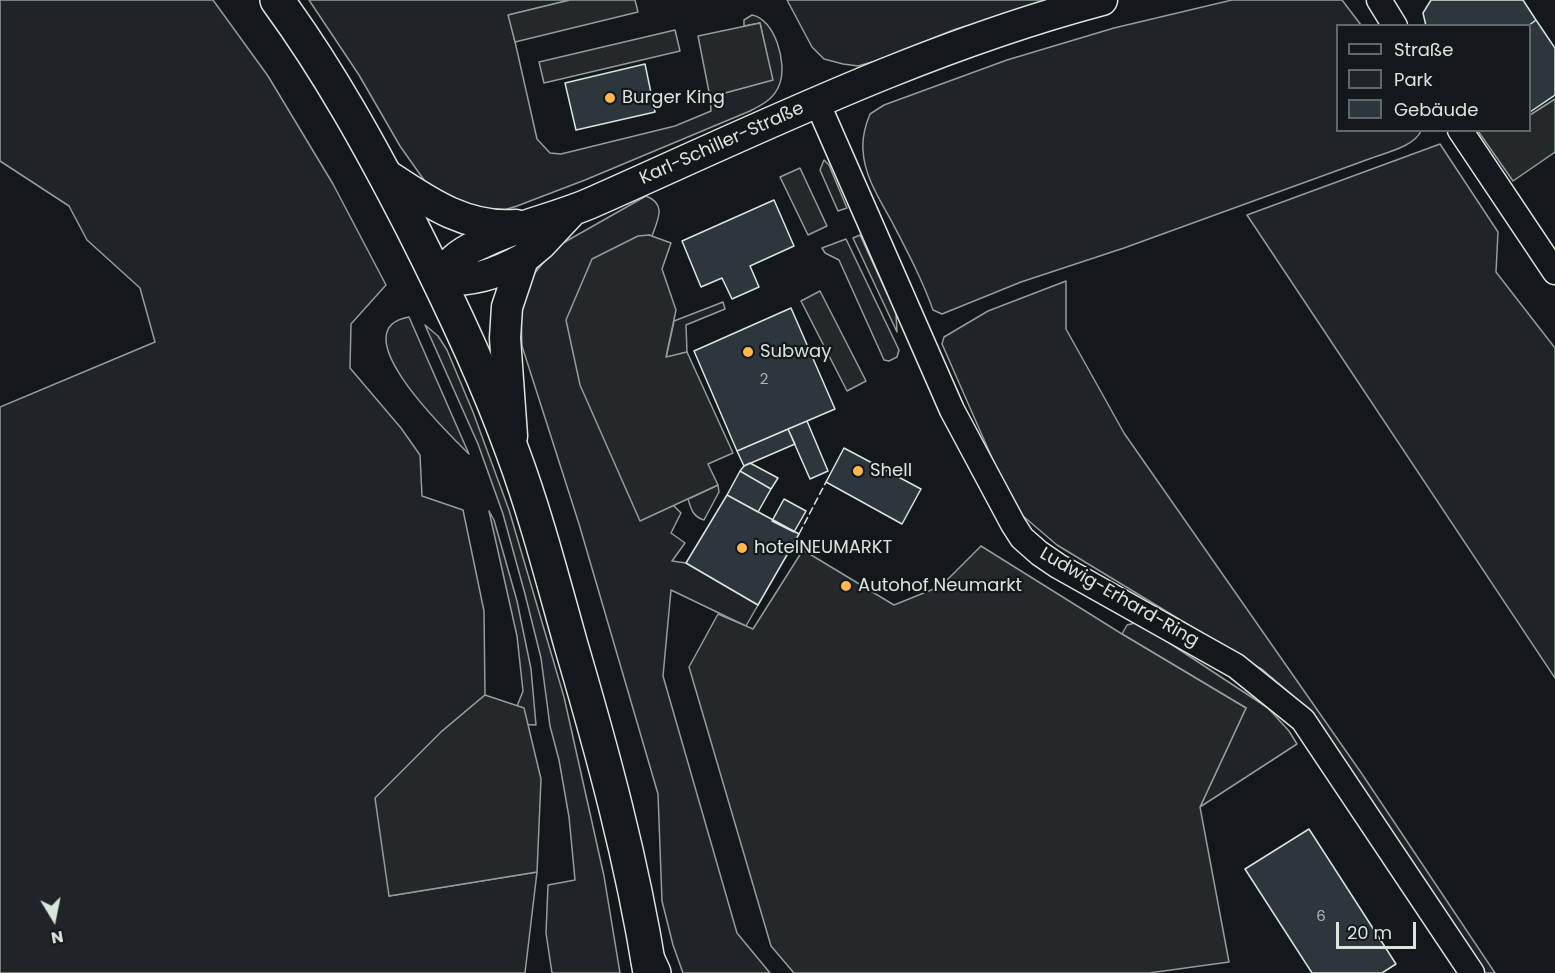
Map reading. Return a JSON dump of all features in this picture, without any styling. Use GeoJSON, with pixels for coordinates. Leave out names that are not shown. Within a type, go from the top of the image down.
{"type":"FeatureCollection","features":[{"type":"Feature","properties":{"kind":"main road"},"geometry":{"type":"LineString","coordinates":[[277,0],[339,94],[384,173],[439,281],[478,366],[514,454],[603,754],[630,865],[651,969]]}},
{"type":"Feature","properties":{"kind":"street","name":"Karl-Schiller-Straße"},"geometry":{"type":"LineString","coordinates":[[439,281],[456,257],[493,237],[571,212],[817,102],[955,46],[1102,0]]}},
{"type":"Feature","properties":{"kind":"street"},"geometry":{"type":"LineString","coordinates":[[1379,0],[1394,24]]}},
{"type":"Feature","properties":{"kind":"street","name":"Ludwig-Erhard-Ring"},"geometry":{"type":"LineString","coordinates":[[817,102],[952,410],[998,498],[1022,538],[1038,553],[1058,566],[1236,666],[1304,720],[1472,973]]}},
{"type":"Feature","properties":{"kind":"street"},"geometry":{"type":"LineString","coordinates":[[1461,132],[1555,272]]}},
{"type":"Feature","properties":{"kind":"street"},"geometry":{"type":"LineString","coordinates":[[384,173],[436,207],[463,219],[495,225],[528,224]]}},
{"type":"Feature","properties":{"kind":"street"},"geometry":{"type":"LineString","coordinates":[[439,281],[486,276],[523,259],[541,244],[571,212]]}},
{"type":"Feature","properties":{"kind":"street"},"geometry":{"type":"LineString","coordinates":[[514,454],[505,324],[510,295],[523,259]]}},
{"type":"Feature","properties":{"kind":"green space"},"geometry":{"type":"Polygon","coordinates":[[[0,0],[213,0],[268,76],[333,184],[386,285],[351,324],[350,368],[401,428],[420,455],[422,496],[463,510],[484,611],[485,695],[441,732],[389,896],[537,872],[525,973],[0,973],[0,407],[155,342],[140,288],[87,240],[69,206],[0,161],[0,0]]]}},
{"type":"Feature","properties":{"kind":"green space"},"geometry":{"type":"Polygon","coordinates":[[[309,0],[570,0],[509,15],[537,139],[550,153],[561,154],[675,126],[711,111],[710,97],[772,80],[760,23],[744,26],[744,20],[752,15],[767,24],[773,33],[780,54],[782,74],[778,88],[772,97],[750,111],[517,206],[504,210],[477,209],[437,194],[424,180],[400,146],[359,75],[309,0]]]}},
{"type":"Feature","properties":{"kind":"green space"},"geometry":{"type":"Polygon","coordinates":[[[787,0],[1057,0],[956,29],[879,60],[858,66],[824,59],[812,47],[787,0]]]}},
{"type":"Feature","properties":{"kind":"green space"},"geometry":{"type":"Polygon","coordinates":[[[1232,0],[1342,0],[1360,24],[1336,24],[1336,132],[1420,132],[1412,141],[1390,152],[1124,248],[1021,282],[942,314],[933,310],[914,265],[873,188],[866,169],[863,141],[870,114],[884,105],[1007,60],[1114,28],[1232,0]]]}},
{"type":"Feature","properties":{"kind":"green space"},"geometry":{"type":"Polygon","coordinates":[[[1440,144],[1498,232],[1496,272],[1555,348],[1555,678],[1247,215],[1440,144]]]}},
{"type":"Feature","properties":{"kind":"green space"},"geometry":{"type":"Polygon","coordinates":[[[824,160],[829,165],[847,208],[838,211],[820,170],[824,160]]]}},
{"type":"Feature","properties":{"kind":"green space"},"geometry":{"type":"Polygon","coordinates":[[[646,196],[657,203],[659,213],[652,236],[649,235],[640,520],[673,505],[681,513],[671,533],[685,543],[672,561],[686,563],[758,605],[746,626],[671,590],[663,676],[737,933],[770,973],[683,973],[662,901],[658,794],[579,524],[522,346],[521,312],[530,279],[556,247],[646,196]]]}},
{"type":"Feature","properties":{"kind":"green space"},"geometry":{"type":"Polygon","coordinates":[[[860,235],[896,313],[897,332],[853,238],[860,235]]]}},
{"type":"Feature","properties":{"kind":"green space"},"geometry":{"type":"Polygon","coordinates":[[[846,239],[899,350],[897,357],[889,361],[884,360],[839,260],[825,253],[822,248],[846,239]]]}},
{"type":"Feature","properties":{"kind":"green space"},"geometry":{"type":"Polygon","coordinates":[[[1066,281],[1066,329],[1124,433],[1362,774],[1495,973],[1484,973],[1307,708],[1263,670],[1057,545],[1023,516],[996,467],[942,344],[944,337],[988,311],[1066,281]]]}},
{"type":"Feature","properties":{"kind":"green space"},"geometry":{"type":"Polygon","coordinates":[[[723,302],[725,309],[686,325],[687,352],[666,358],[674,321],[723,302]]]}},
{"type":"Feature","properties":{"kind":"green space"},"geometry":{"type":"Polygon","coordinates":[[[409,317],[469,454],[423,405],[392,360],[386,341],[391,326],[409,317]]]}},
{"type":"Feature","properties":{"kind":"green space"},"geometry":{"type":"Polygon","coordinates":[[[425,325],[438,336],[447,350],[473,412],[509,510],[564,697],[604,876],[620,973],[552,973],[546,933],[548,885],[575,880],[569,817],[559,760],[550,726],[541,658],[503,514],[478,444],[425,325]]]}},
{"type":"Feature","properties":{"kind":"green space"},"geometry":{"type":"Polygon","coordinates":[[[718,485],[719,492],[704,520],[700,519],[693,512],[688,499],[718,485]]]}},
{"type":"Feature","properties":{"kind":"green space"},"geometry":{"type":"Polygon","coordinates":[[[489,511],[494,520],[517,601],[531,669],[536,725],[510,724],[523,691],[517,636],[489,511]]]}},
{"type":"Feature","properties":{"kind":"green space"},"geometry":{"type":"Polygon","coordinates":[[[1135,623],[1145,627],[1268,708],[1289,731],[1297,744],[1200,807],[1246,708],[1122,634],[1127,625],[1135,623]]]}},
{"type":"Feature","properties":{"kind":"shaded area"},"geometry":{"type":"Polygon","coordinates":[[[570,0],[635,0],[638,12],[515,42],[508,15],[570,0]]]}},
{"type":"Feature","properties":{"kind":"shaded area"},"geometry":{"type":"Polygon","coordinates":[[[760,23],[773,80],[710,97],[698,36],[760,23]]]}},
{"type":"Feature","properties":{"kind":"shaded area"},"geometry":{"type":"Polygon","coordinates":[[[675,30],[680,51],[544,83],[539,62],[675,30]]]}},
{"type":"Feature","properties":{"kind":"shaded area"},"geometry":{"type":"Polygon","coordinates":[[[1555,99],[1555,152],[1513,181],[1479,132],[1531,132],[1531,114],[1555,99]]]}},
{"type":"Feature","properties":{"kind":"shaded area"},"geometry":{"type":"Polygon","coordinates":[[[800,168],[827,226],[808,235],[780,177],[800,168]]]}},
{"type":"Feature","properties":{"kind":"shaded area"},"geometry":{"type":"Polygon","coordinates":[[[649,235],[671,243],[662,269],[676,310],[666,357],[687,352],[733,453],[708,464],[718,485],[640,521],[580,385],[566,320],[592,259],[638,236],[649,235]]]}},
{"type":"Feature","properties":{"kind":"shaded area"},"geometry":{"type":"Polygon","coordinates":[[[820,291],[866,381],[847,391],[801,301],[820,291]]]}},
{"type":"Feature","properties":{"kind":"shaded area"},"geometry":{"type":"Polygon","coordinates":[[[981,546],[1246,708],[1200,807],[1229,962],[1149,973],[794,973],[771,946],[689,667],[718,614],[753,629],[803,550],[894,605],[941,586],[981,546]]]}},
{"type":"Feature","properties":{"kind":"shaded area"},"geometry":{"type":"Polygon","coordinates":[[[485,695],[524,708],[541,779],[537,872],[389,896],[375,798],[441,732],[485,695]]]}},
{"type":"Feature","properties":{"kind":"building"},"geometry":{"type":"Polygon","coordinates":[[[1431,0],[1523,0],[1536,20],[1531,24],[1426,24],[1423,13],[1431,0]]]}},
{"type":"Feature","properties":{"kind":"building"},"geometry":{"type":"Polygon","coordinates":[[[1536,20],[1555,48],[1555,95],[1531,111],[1531,24],[1536,20]]]}},
{"type":"Feature","properties":{"kind":"building","name":"Burger King"},"geometry":{"type":"Polygon","coordinates":[[[645,64],[655,112],[576,130],[565,83],[645,64]]]}},
{"type":"Feature","properties":{"kind":"building"},"geometry":{"type":"Polygon","coordinates":[[[774,200],[794,246],[750,266],[759,287],[732,299],[722,278],[701,287],[682,241],[774,200]]]}},
{"type":"Feature","properties":{"kind":"building"},"geometry":{"type":"Polygon","coordinates":[[[791,308],[835,409],[737,451],[694,351],[791,308]]]}},
{"type":"Feature","properties":{"kind":"building"},"geometry":{"type":"Polygon","coordinates":[[[807,421],[828,471],[810,479],[788,429],[807,421]]]}},
{"type":"Feature","properties":{"kind":"building"},"geometry":{"type":"Polygon","coordinates":[[[788,429],[795,444],[744,466],[737,451],[788,429]]]}},
{"type":"Feature","properties":{"kind":"building"},"geometry":{"type":"Polygon","coordinates":[[[844,448],[921,489],[902,524],[826,482],[844,448]]]}},
{"type":"Feature","properties":{"kind":"building"},"geometry":{"type":"Polygon","coordinates":[[[750,463],[778,478],[771,489],[740,471],[750,463]]]}},
{"type":"Feature","properties":{"kind":"building"},"geometry":{"type":"Polygon","coordinates":[[[740,471],[771,489],[758,512],[727,495],[740,471]]]}},
{"type":"Feature","properties":{"kind":"building","name":"hotelNEUMARKT"},"geometry":{"type":"Polygon","coordinates":[[[727,495],[799,534],[758,605],[686,563],[727,495]]]}},
{"type":"Feature","properties":{"kind":"building"},"geometry":{"type":"Polygon","coordinates":[[[784,499],[806,511],[794,532],[772,521],[784,499]]]}},
{"type":"Feature","properties":{"kind":"building"},"geometry":{"type":"Polygon","coordinates":[[[1309,829],[1396,964],[1382,973],[1312,973],[1245,869],[1309,829]]]}},
{"type":"Feature","properties":{"kind":"fence"},"geometry":{"type":"LineString","coordinates":[[799,534],[826,482]]}},
{"type":"Feature","properties":{"kind":"place","name":"Burger King"},"geometry":{"type":"Point","coordinates":[610,98]}},
{"type":"Feature","properties":{"kind":"place","name":"Subway"},"geometry":{"type":"Point","coordinates":[748,352]}},
{"type":"Feature","properties":{"kind":"place","name":"Shell"},"geometry":{"type":"Point","coordinates":[858,471]}},
{"type":"Feature","properties":{"kind":"place","name":"hotelNEUMARKT"},"geometry":{"type":"Point","coordinates":[742,548]}},
{"type":"Feature","properties":{"kind":"place","name":"Autohof Neumarkt"},"geometry":{"type":"Point","coordinates":[846,586]}}]}
